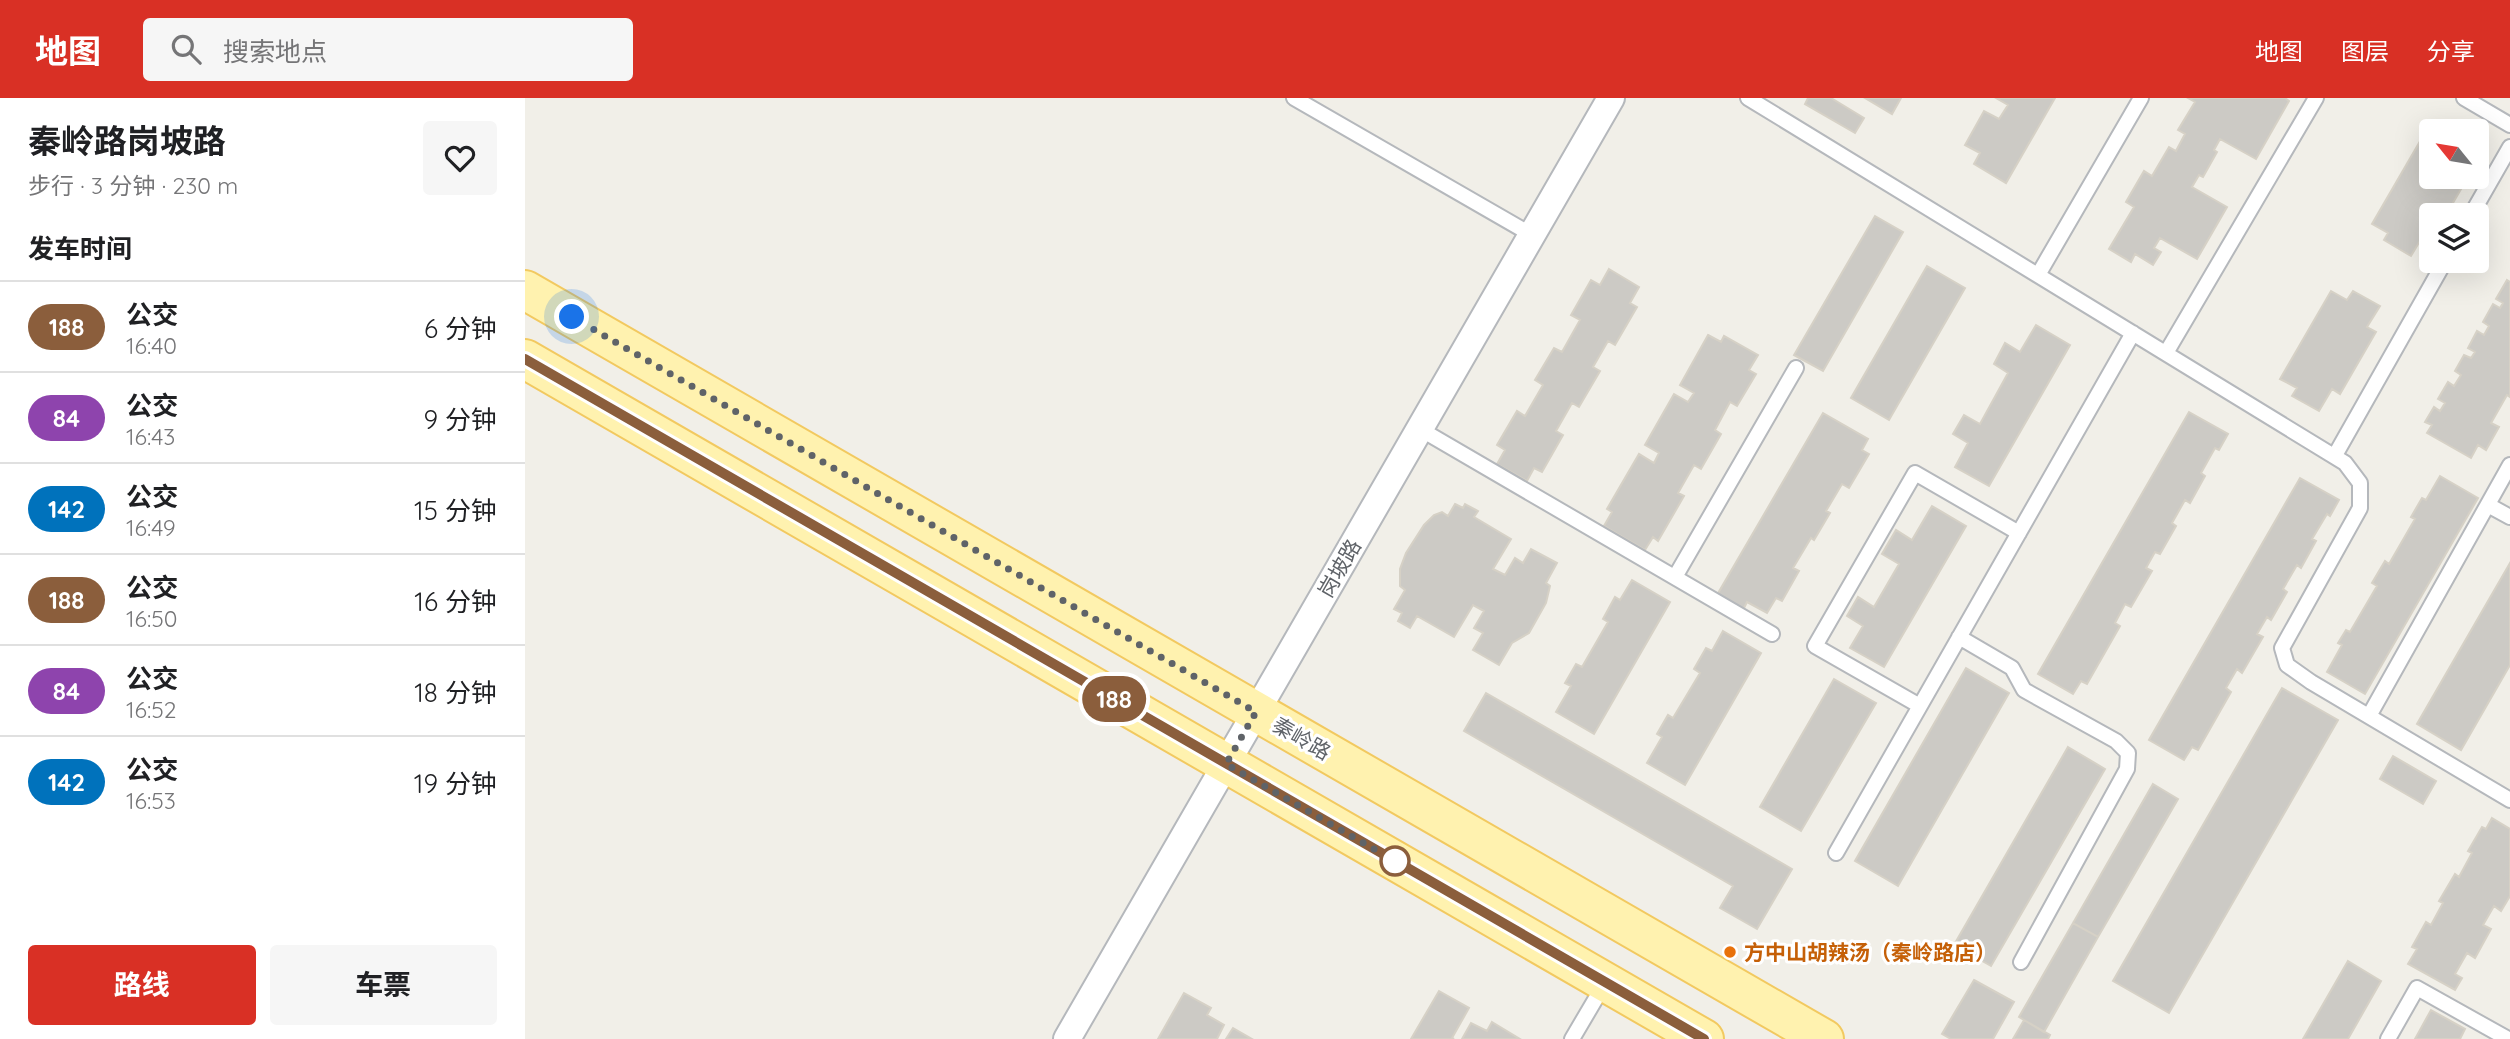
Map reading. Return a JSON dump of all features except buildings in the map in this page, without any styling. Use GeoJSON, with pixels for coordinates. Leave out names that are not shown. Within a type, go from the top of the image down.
{"type":"FeatureCollection","features":[{"type":"Feature","properties":{"kind":"main road","name":"秦岭路"},"geometry":{"type":"LineString","coordinates":[[525,290],[1824,1039]]}},
{"type":"Feature","properties":{"kind":"main road"},"geometry":{"type":"LineString","coordinates":[[525,359],[1704,1039]]}},
{"type":"Feature","properties":{"kind":"street","name":"岗坡路"},"geometry":{"type":"LineString","coordinates":[[1067,1039],[1611,98]]}},
{"type":"Feature","properties":{"kind":"lane"},"geometry":{"type":"LineString","coordinates":[[1294,98],[1532,235]]}},
{"type":"Feature","properties":{"kind":"lane"},"geometry":{"type":"LineString","coordinates":[[1748,98],[2345,463],[2360,483],[2360,508],[2282,648],[2287,665],[2311,682],[2510,800]]}},
{"type":"Feature","properties":{"kind":"lane"},"geometry":{"type":"LineString","coordinates":[[2038,275],[2141,98]]}},
{"type":"Feature","properties":{"kind":"lane"},"geometry":{"type":"LineString","coordinates":[[2166,353],[2316,98]]}},
{"type":"Feature","properties":{"kind":"lane"},"geometry":{"type":"LineString","coordinates":[[2463,98],[2510,125]]}},
{"type":"Feature","properties":{"kind":"lane"},"geometry":{"type":"LineString","coordinates":[[2478,203],[2510,147]]}},
{"type":"Feature","properties":{"kind":"lane"},"geometry":{"type":"LineString","coordinates":[[2338,450],[2438,273]]}},
{"type":"Feature","properties":{"kind":"lane"},"geometry":{"type":"LineString","coordinates":[[1836,853],[2133,333]]}},
{"type":"Feature","properties":{"kind":"lane"},"geometry":{"type":"LineString","coordinates":[[1675,577],[1796,368]]}},
{"type":"Feature","properties":{"kind":"lane"},"geometry":{"type":"LineString","coordinates":[[1420,429],[1772,634]]}},
{"type":"Feature","properties":{"kind":"lane"},"geometry":{"type":"LineString","coordinates":[[2369,716],[2510,465]]}},
{"type":"Feature","properties":{"kind":"lane"},"geometry":{"type":"LineString","coordinates":[[1920,706],[1815,646],[1915,473],[2019,533]]}},
{"type":"Feature","properties":{"kind":"lane"},"geometry":{"type":"LineString","coordinates":[[2488,505],[2510,517]]}},
{"type":"Feature","properties":{"kind":"lane"},"geometry":{"type":"LineString","coordinates":[[1959,637],[2012,668],[2024,690],[2116,741],[2128,753],[2127,769],[2021,962]]}},
{"type":"Feature","properties":{"kind":"lane"},"geometry":{"type":"LineString","coordinates":[[1572,1039],[1605,982]]}},
{"type":"Feature","properties":{"kind":"lane"},"geometry":{"type":"LineString","coordinates":[[2388,1039],[2417,988],[2503,1038]]}},
{"type":"Feature","properties":{"kind":"bus line","name":"188"},"geometry":{"type":"LineString","coordinates":[[525,359],[1704,1039]]}},
{"type":"Feature","properties":{"kind":"place","name":"方中山胡辣汤（秦岭路店）"},"geometry":{"type":"Point","coordinates":[1730,952]}},
{"type":"Feature","properties":{"kind":"route"},"geometry":{"type":"LineString","coordinates":[[572,317],[1256,712],[1226,764],[1395,861]]}}]}
